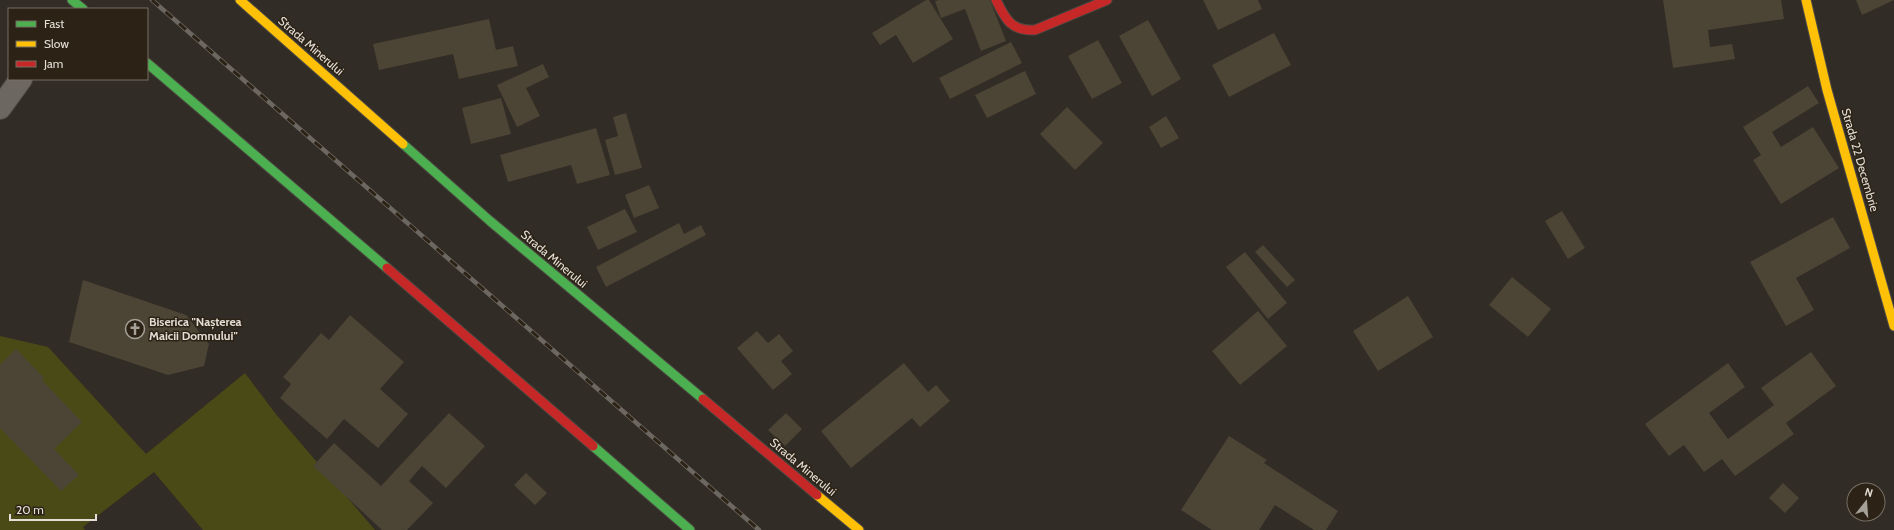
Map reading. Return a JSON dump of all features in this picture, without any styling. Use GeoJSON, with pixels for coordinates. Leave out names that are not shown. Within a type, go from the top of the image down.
{"type":"FeatureCollection","features":[{"type":"Feature","properties":{"kind":"street","name":"Strada Minerului"},"geometry":{"type":"LineString","coordinates":[[240,0],[490,221],[859,530]]}},
{"type":"Feature","properties":{"kind":"street"},"geometry":{"type":"LineString","coordinates":[[996,0],[1006,20],[1014,28],[1024,32],[1035,30],[1107,0]]}},
{"type":"Feature","properties":{"kind":"street","name":"Strada 22 Decembrie"},"geometry":{"type":"LineString","coordinates":[[1806,0],[1828,90],[1894,326]]}},
{"type":"Feature","properties":{"kind":"street"},"geometry":{"type":"LineString","coordinates":[[148,65],[358,242],[690,530]]}},
{"type":"Feature","properties":{"kind":"street"},"geometry":{"type":"LineString","coordinates":[[0,108],[20,80]]}},
{"type":"Feature","properties":{"kind":"shaded area"},"geometry":{"type":"Polygon","coordinates":[[[0,336],[48,347],[146,454],[245,373],[275,413],[375,530],[203,530],[154,472],[83,527],[85,530],[0,530],[0,336]]]}},
{"type":"Feature","properties":{"kind":"building"},"geometry":{"type":"Polygon","coordinates":[[[926,0],[929,0],[953,39],[913,63],[896,35],[880,45],[872,33],[926,0]]]}},
{"type":"Feature","properties":{"kind":"building"},"geometry":{"type":"Polygon","coordinates":[[[990,0],[1006,41],[981,51],[965,9],[941,18],[935,1],[990,0]]]}},
{"type":"Feature","properties":{"kind":"building"},"geometry":{"type":"Polygon","coordinates":[[[1203,0],[1258,0],[1262,9],[1218,30],[1203,0]]]}},
{"type":"Feature","properties":{"kind":"building"},"geometry":{"type":"Polygon","coordinates":[[[1663,0],[1781,0],[1784,19],[1708,30],[1710,47],[1732,44],[1735,59],[1673,68],[1663,0]]]}},
{"type":"Feature","properties":{"kind":"building"},"geometry":{"type":"Polygon","coordinates":[[[1856,0],[1894,0],[1862,15],[1856,0]]]}},
{"type":"Feature","properties":{"kind":"building"},"geometry":{"type":"Polygon","coordinates":[[[489,19],[496,50],[513,46],[518,66],[459,79],[453,54],[379,70],[373,44],[489,19]]]}},
{"type":"Feature","properties":{"kind":"building"},"geometry":{"type":"Polygon","coordinates":[[[1148,20],[1181,79],[1152,96],[1119,36],[1148,20]]]}},
{"type":"Feature","properties":{"kind":"building"},"geometry":{"type":"Polygon","coordinates":[[[1274,33],[1291,65],[1229,97],[1212,65],[1274,33]]]}},
{"type":"Feature","properties":{"kind":"building"},"geometry":{"type":"Polygon","coordinates":[[[1098,40],[1122,83],[1092,99],[1068,56],[1098,40]]]}},
{"type":"Feature","properties":{"kind":"building"},"geometry":{"type":"Polygon","coordinates":[[[1011,42],[1022,63],[950,99],[939,78],[1011,42]]]}},
{"type":"Feature","properties":{"kind":"building"},"geometry":{"type":"Polygon","coordinates":[[[543,64],[549,77],[526,88],[540,116],[517,127],[497,85],[543,64]]]}},
{"type":"Feature","properties":{"kind":"building"},"geometry":{"type":"Polygon","coordinates":[[[1025,71],[1036,94],[987,118],[975,95],[1025,71]]]}},
{"type":"Feature","properties":{"kind":"building"},"geometry":{"type":"Polygon","coordinates":[[[1808,86],[1819,103],[1772,132],[1781,147],[1813,127],[1839,168],[1781,204],[1753,160],[1761,155],[1743,127],[1808,86]]]}},
{"type":"Feature","properties":{"kind":"building"},"geometry":{"type":"Polygon","coordinates":[[[501,98],[511,134],[471,144],[462,108],[501,98]]]}},
{"type":"Feature","properties":{"kind":"building"},"geometry":{"type":"Polygon","coordinates":[[[1067,107],[1103,143],[1075,170],[1040,134],[1067,107]]]}},
{"type":"Feature","properties":{"kind":"building"},"geometry":{"type":"Polygon","coordinates":[[[626,113],[642,168],[615,175],[605,140],[618,136],[613,117],[626,113]]]}},
{"type":"Feature","properties":{"kind":"building"},"geometry":{"type":"Polygon","coordinates":[[[1166,116],[1179,138],[1161,148],[1149,127],[1166,116]]]}},
{"type":"Feature","properties":{"kind":"building"},"geometry":{"type":"Polygon","coordinates":[[[596,128],[610,175],[577,184],[571,165],[508,182],[500,155],[596,128]]]}},
{"type":"Feature","properties":{"kind":"building"},"geometry":{"type":"Polygon","coordinates":[[[649,185],[659,208],[634,218],[625,195],[649,185]]]}},
{"type":"Feature","properties":{"kind":"building"},"geometry":{"type":"Polygon","coordinates":[[[625,209],[637,232],[598,250],[587,227],[625,209]]]}},
{"type":"Feature","properties":{"kind":"building"},"geometry":{"type":"Polygon","coordinates":[[[1562,211],[1585,248],[1568,259],[1545,221],[1562,211]]]}},
{"type":"Feature","properties":{"kind":"building"},"geometry":{"type":"Polygon","coordinates":[[[1833,217],[1850,248],[1796,278],[1814,310],[1786,326],[1750,262],[1833,217]]]}},
{"type":"Feature","properties":{"kind":"building"},"geometry":{"type":"Polygon","coordinates":[[[679,223],[684,234],[701,225],[706,235],[606,287],[596,267],[679,223]]]}},
{"type":"Feature","properties":{"kind":"building"},"geometry":{"type":"Polygon","coordinates":[[[1263,245],[1295,280],[1287,287],[1255,252],[1263,245]]]}},
{"type":"Feature","properties":{"kind":"building"},"geometry":{"type":"Polygon","coordinates":[[[1245,252],[1287,303],[1268,319],[1226,267],[1245,252]]]}},
{"type":"Feature","properties":{"kind":"building"},"geometry":{"type":"Polygon","coordinates":[[[1512,277],[1551,309],[1528,337],[1489,305],[1512,277]]]}},
{"type":"Feature","properties":{"kind":"building","name":"Biserica \"Nașterea Maicii Domnului\""},"geometry":{"type":"Polygon","coordinates":[[[83,280],[186,315],[209,344],[204,366],[168,375],[69,342],[83,280]]]}},
{"type":"Feature","properties":{"kind":"building"},"geometry":{"type":"Polygon","coordinates":[[[1408,296],[1433,337],[1378,371],[1353,331],[1408,296]]]}},
{"type":"Feature","properties":{"kind":"building"},"geometry":{"type":"Polygon","coordinates":[[[1258,311],[1287,346],[1240,385],[1212,351],[1258,311]]]}},
{"type":"Feature","properties":{"kind":"building"},"geometry":{"type":"Polygon","coordinates":[[[350,315],[404,362],[380,389],[408,414],[378,448],[344,419],[327,439],[280,398],[291,384],[283,377],[321,333],[329,340],[350,315]]]}},
{"type":"Feature","properties":{"kind":"building"},"geometry":{"type":"Polygon","coordinates":[[[757,331],[768,343],[779,334],[793,351],[781,361],[792,374],[773,390],[737,348],[757,331]]]}},
{"type":"Feature","properties":{"kind":"building"},"geometry":{"type":"Polygon","coordinates":[[[16,349],[44,378],[42,380],[82,422],[54,449],[79,475],[61,491],[0,428],[0,365],[16,349]]]}},
{"type":"Feature","properties":{"kind":"building"},"geometry":{"type":"Polygon","coordinates":[[[1811,352],[1836,386],[1786,423],[1794,434],[1735,476],[1722,459],[1704,472],[1684,445],[1669,456],[1645,424],[1728,363],[1745,387],[1709,413],[1728,439],[1774,405],[1761,388],[1811,352]]]}},
{"type":"Feature","properties":{"kind":"building"},"geometry":{"type":"Polygon","coordinates":[[[904,363],[928,392],[936,385],[950,401],[920,427],[912,418],[851,468],[821,431],[904,363]]]}},
{"type":"Feature","properties":{"kind":"building"},"geometry":{"type":"Polygon","coordinates":[[[449,413],[485,446],[446,488],[422,466],[409,481],[433,503],[407,530],[382,530],[313,466],[334,443],[381,486],[449,413]]]}},
{"type":"Feature","properties":{"kind":"building"},"geometry":{"type":"Polygon","coordinates":[[[786,413],[802,429],[785,446],[768,430],[786,413]]]}},
{"type":"Feature","properties":{"kind":"building"},"geometry":{"type":"Polygon","coordinates":[[[1229,436],[1267,460],[1264,463],[1338,511],[1326,530],[1314,530],[1275,505],[1259,530],[1212,530],[1181,510],[1229,436]]]}},
{"type":"Feature","properties":{"kind":"building"},"geometry":{"type":"Polygon","coordinates":[[[526,473],[547,493],[535,505],[514,485],[526,473]]]}},
{"type":"Feature","properties":{"kind":"building"},"geometry":{"type":"Polygon","coordinates":[[[1783,483],[1799,498],[1785,513],[1769,498],[1783,483]]]}},
{"type":"Feature","properties":{"kind":"railway"},"geometry":{"type":"LineString","coordinates":[[152,0],[759,530]]}},
{"type":"Feature","properties":{"kind":"traffic: fast"},"geometry":{"type":"LineString","coordinates":[[72,0],[82,8]]}},
{"type":"Feature","properties":{"kind":"traffic: fast"},"geometry":{"type":"LineString","coordinates":[[148,64],[387,268]]}},
{"type":"Feature","properties":{"kind":"traffic: fast"},"geometry":{"type":"LineString","coordinates":[[403,144],[490,221],[703,399]]}},
{"type":"Feature","properties":{"kind":"traffic: fast"},"geometry":{"type":"LineString","coordinates":[[593,446],[690,530]]}},
{"type":"Feature","properties":{"kind":"traffic: slow"},"geometry":{"type":"LineString","coordinates":[[240,0],[403,144]]}},
{"type":"Feature","properties":{"kind":"traffic: slow"},"geometry":{"type":"LineString","coordinates":[[1806,0],[1827,90],[1894,326]]}},
{"type":"Feature","properties":{"kind":"traffic: slow"},"geometry":{"type":"LineString","coordinates":[[817,495],[859,530]]}},
{"type":"Feature","properties":{"kind":"traffic: jam"},"geometry":{"type":"LineString","coordinates":[[996,0],[1006,19],[1010,23],[1020,29],[1027,30],[1035,30],[1107,0]]}},
{"type":"Feature","properties":{"kind":"traffic: jam"},"geometry":{"type":"LineString","coordinates":[[387,268],[593,446]]}},
{"type":"Feature","properties":{"kind":"traffic: jam"},"geometry":{"type":"LineString","coordinates":[[703,399],[817,495]]}},
{"type":"Feature","properties":{"kind":"place","name":"Biserica \"Nașterea Maicii Domnului\""},"geometry":{"type":"Point","coordinates":[135,329]}}]}
